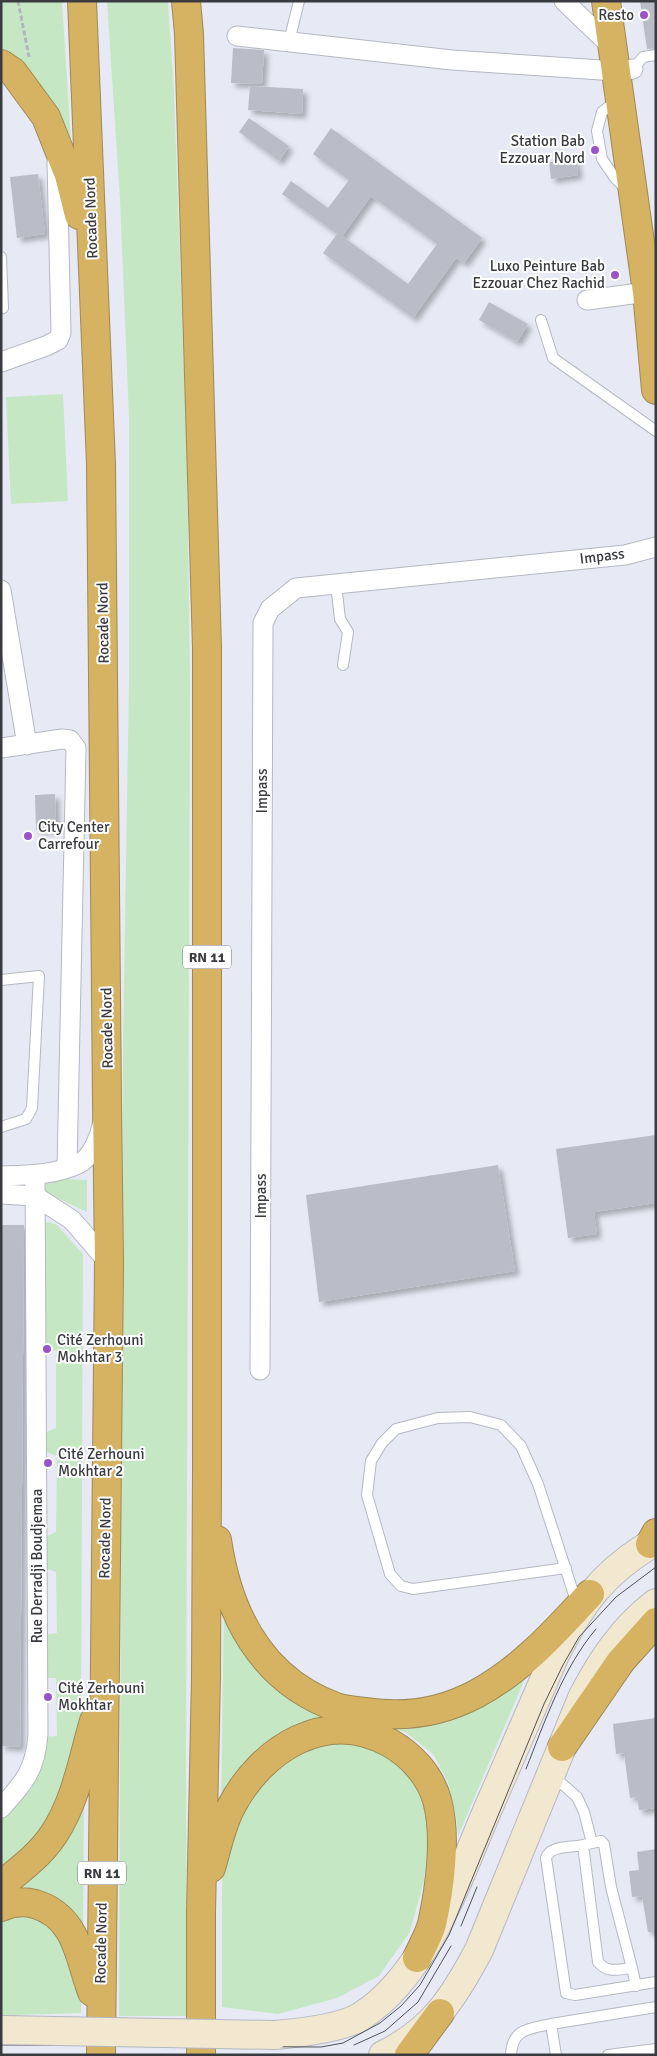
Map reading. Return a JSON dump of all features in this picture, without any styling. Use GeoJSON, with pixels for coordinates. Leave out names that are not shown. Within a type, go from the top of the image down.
{"type":"FeatureCollection","features":[{"type":"Feature","properties":{"kind":"highway","name":"Rocade Nord"},"geometry":{"type":"LineString","coordinates":[[82,1],[101,464],[107,1101],[108,1263],[101,2055]]}},
{"type":"Feature","properties":{"kind":"highway","name":"RN 11"},"geometry":{"type":"LineString","coordinates":[[186,1],[189,34],[206,648],[207,1473],[201,2055]]}},
{"type":"Feature","properties":{"kind":"highway"},"geometry":{"type":"LineString","coordinates":[[606,1],[621,63],[656,237]]}},
{"type":"Feature","properties":{"kind":"highway"},"geometry":{"type":"LineString","coordinates":[[624,1],[620,98],[647,292],[656,390]]}},
{"type":"Feature","properties":{"kind":"highway"},"geometry":{"type":"LineString","coordinates":[[1,64],[13,72],[46,117],[69,176],[93,270]]}},
{"type":"Feature","properties":{"kind":"highway"},"geometry":{"type":"LineString","coordinates":[[207,1473],[221,1562],[234,1606],[252,1642],[261,1654],[292,1685],[337,1708],[377,1714],[416,1713],[436,1710],[474,1695],[513,1670],[584,1600]]}},
{"type":"Feature","properties":{"kind":"highway"},"geometry":{"type":"LineString","coordinates":[[562,1747],[621,1661],[656,1622]]}},
{"type":"Feature","properties":{"kind":"highway"},"geometry":{"type":"LineString","coordinates":[[1,1885],[36,1855],[55,1834],[73,1795],[104,1691]]}},
{"type":"Feature","properties":{"kind":"highway"},"geometry":{"type":"LineString","coordinates":[[201,1913],[224,1822],[235,1799],[252,1775],[267,1759],[298,1739],[315,1732],[346,1729],[365,1732],[381,1738],[408,1756],[419,1766],[437,1799],[441,1849],[439,1880],[432,1926],[417,1958]]}},
{"type":"Feature","properties":{"kind":"highway"},"geometry":{"type":"LineString","coordinates":[[1,1908],[18,1902],[34,1904],[47,1908],[58,1916],[67,1926],[82,1954],[86,1977],[101,2015]]}},
{"type":"Feature","properties":{"kind":"highway"},"geometry":{"type":"LineString","coordinates":[[409,2055],[440,2013]]}},
{"type":"Feature","properties":{"kind":"main road"},"geometry":{"type":"LineString","coordinates":[[2,2030],[275,2035],[304,2033],[358,2018],[388,1995],[417,1958],[449,1900],[554,1655],[584,1600],[611,1573],[654,1539]]}},
{"type":"Feature","properties":{"kind":"main road"},"geometry":{"type":"LineString","coordinates":[[383,2055],[405,2043],[440,2013],[461,1983],[478,1950],[570,1725],[594,1674],[638,1616],[656,1603]]}},
{"type":"Feature","properties":{"kind":"street"},"geometry":{"type":"LineString","coordinates":[[564,1],[621,63]]}},
{"type":"Feature","properties":{"kind":"street"},"geometry":{"type":"LineString","coordinates":[[237,36],[452,60],[621,63]]}},
{"type":"Feature","properties":{"kind":"street"},"geometry":{"type":"LineString","coordinates":[[1,362],[46,346],[58,340],[61,333],[57,150],[54,136]]}},
{"type":"Feature","properties":{"kind":"street"},"geometry":{"type":"LineString","coordinates":[[587,300],[647,292]]}},
{"type":"Feature","properties":{"kind":"street","name":"Impass"},"geometry":{"type":"LineString","coordinates":[[260,1370],[263,624],[270,609],[296,588],[624,554],[656,547]]}},
{"type":"Feature","properties":{"kind":"street"},"geometry":{"type":"LineString","coordinates":[[1,590],[27,745]]}},
{"type":"Feature","properties":{"kind":"street"},"geometry":{"type":"LineString","coordinates":[[1,748],[53,740],[70,740],[76,748],[67,1167]]}},
{"type":"Feature","properties":{"kind":"street"},"geometry":{"type":"LineString","coordinates":[[1,1176],[35,1175],[79,1164],[90,1152],[101,1132],[107,1101]]}},
{"type":"Feature","properties":{"kind":"street","name":"Rue Derradji Boudjemaa"},"geometry":{"type":"LineString","coordinates":[[1,1808],[25,1781],[37,1753],[35,1175]]}},
{"type":"Feature","properties":{"kind":"street"},"geometry":{"type":"LineString","coordinates":[[1,1194],[35,1196],[72,1220],[108,1263]]}},
{"type":"Feature","properties":{"kind":"lane"},"geometry":{"type":"LineString","coordinates":[[289,42],[300,1]]}},
{"type":"Feature","properties":{"kind":"lane"},"geometry":{"type":"LineString","coordinates":[[621,63],[656,55]]}},
{"type":"Feature","properties":{"kind":"lane"},"geometry":{"type":"LineString","coordinates":[[1,257],[4,308]]}},
{"type":"Feature","properties":{"kind":"lane"},"geometry":{"type":"LineString","coordinates":[[541,320],[553,358],[656,431]]}},
{"type":"Feature","properties":{"kind":"lane"},"geometry":{"type":"LineString","coordinates":[[336,584],[340,619],[348,632],[344,665]]}},
{"type":"Feature","properties":{"kind":"lane"},"geometry":{"type":"LineString","coordinates":[[1,980],[39,976],[32,1108],[26,1119],[1,1127]]}},
{"type":"Feature","properties":{"kind":"lane"},"geometry":{"type":"LineString","coordinates":[[566,1568],[413,1589],[400,1586],[390,1574],[367,1495],[371,1461],[382,1443],[396,1429],[438,1418],[470,1417],[501,1425],[520,1446],[534,1476],[566,1568],[584,1600]]}},
{"type":"Feature","properties":{"kind":"lane"},"geometry":{"type":"LineString","coordinates":[[550,1774],[577,1797],[584,1812],[598,1962],[603,1968],[609,1970],[632,1968]]}},
{"type":"Feature","properties":{"kind":"lane"},"geometry":{"type":"LineString","coordinates":[[636,1986],[611,1887],[604,1844],[601,1841],[552,1850],[546,1858],[566,1993],[575,1995],[636,1986],[656,1982]]}},
{"type":"Feature","properties":{"kind":"lane"},"geometry":{"type":"LineString","coordinates":[[511,2055],[512,2043],[520,2032],[551,2024],[656,2007]]}},
{"type":"Feature","properties":{"kind":"lane"},"geometry":{"type":"LineString","coordinates":[[551,2024],[556,2055]]}},
{"type":"Feature","properties":{"kind":"lane"},"geometry":{"type":"LineString","coordinates":[[608,2055],[656,2049]]}},
{"type":"Feature","properties":{"kind":"green space"},"geometry":{"type":"Polygon","coordinates":[[[1,1],[62,1],[72,158],[1,51],[1,1]]]}},
{"type":"Feature","properties":{"kind":"green space"},"geometry":{"type":"Polygon","coordinates":[[[107,1],[168,1],[174,92],[187,456],[190,683],[186,1760],[187,2016],[119,2016],[123,1045],[129,683],[129,417],[120,199],[107,1]]]}},
{"type":"Feature","properties":{"kind":"green space"},"geometry":{"type":"Polygon","coordinates":[[[63,394],[68,501],[11,504],[6,397],[63,394]]]}},
{"type":"Feature","properties":{"kind":"green space"},"geometry":{"type":"Polygon","coordinates":[[[40,1178],[87,1180],[87,1212],[40,1190],[40,1178]]]}},
{"type":"Feature","properties":{"kind":"green space"},"geometry":{"type":"Polygon","coordinates":[[[50,1222],[57,1225],[83,1254],[81,1723],[55,1822],[1,1872],[1,1820],[32,1788],[41,1755],[41,1737],[57,1736],[56,1678],[42,1678],[43,1635],[57,1633],[56,1572],[44,1568],[43,1538],[56,1532],[57,1456],[42,1450],[42,1434],[56,1428],[56,1351],[42,1347],[44,1231],[45,1223],[50,1222]]]}},
{"type":"Feature","properties":{"kind":"green space"},"geometry":{"type":"Polygon","coordinates":[[[224,1597],[337,1723],[221,1808],[224,1597]]]}},
{"type":"Feature","properties":{"kind":"green space"},"geometry":{"type":"Polygon","coordinates":[[[529,1669],[458,1836],[456,1816],[448,1782],[433,1754],[405,1732],[375,1725],[529,1669]]]}},
{"type":"Feature","properties":{"kind":"green space"},"geometry":{"type":"Polygon","coordinates":[[[350,1740],[380,1748],[405,1767],[422,1792],[429,1834],[424,1880],[410,1932],[379,1976],[337,1998],[278,2014],[222,2007],[222,1881],[229,1836],[261,1778],[312,1744],[350,1740]]]}},
{"type":"Feature","properties":{"kind":"green space"},"geometry":{"type":"Polygon","coordinates":[[[84,1796],[83,1938],[7,1890],[84,1796]]]}},
{"type":"Feature","properties":{"kind":"green space"},"geometry":{"type":"Polygon","coordinates":[[[27,1907],[61,1927],[81,1999],[81,2013],[18,2015],[18,2017],[8,2023],[1,2016],[1,1916],[27,1907]]]}},
{"type":"Feature","properties":{"kind":"building"},"geometry":{"type":"Polygon","coordinates":[[[640,1],[656,1],[656,48],[647,49],[640,1]]]}},
{"type":"Feature","properties":{"kind":"building"},"geometry":{"type":"Polygon","coordinates":[[[233,48],[264,50],[262,84],[231,83],[233,48]]]}},
{"type":"Feature","properties":{"kind":"building"},"geometry":{"type":"Polygon","coordinates":[[[250,86],[303,89],[302,114],[248,110],[250,86]]]}},
{"type":"Feature","properties":{"kind":"building"},"geometry":{"type":"Polygon","coordinates":[[[249,118],[289,146],[279,161],[239,132],[249,118]]]}},
{"type":"Feature","properties":{"kind":"building"},"geometry":{"type":"Polygon","coordinates":[[[331,128],[482,238],[464,263],[456,258],[413,318],[323,253],[337,234],[282,194],[291,181],[328,208],[349,180],[313,154],[331,128]],[[371,196],[342,236],[408,284],[437,244],[371,196]]]}},
{"type":"Feature","properties":{"kind":"building"},"geometry":{"type":"Polygon","coordinates":[[[576,159],[578,175],[551,179],[549,162],[576,159]]]}},
{"type":"Feature","properties":{"kind":"building"},"geometry":{"type":"Polygon","coordinates":[[[38,174],[45,234],[17,238],[10,177],[38,174]]]}},
{"type":"Feature","properties":{"kind":"building"},"geometry":{"type":"Polygon","coordinates":[[[489,302],[528,324],[517,342],[479,320],[489,302]]]}},
{"type":"Feature","properties":{"kind":"building"},"geometry":{"type":"Polygon","coordinates":[[[55,794],[56,829],[36,830],[35,795],[55,794]]]}},
{"type":"Feature","properties":{"kind":"building"},"geometry":{"type":"Polygon","coordinates":[[[656,1135],[656,1203],[594,1212],[597,1234],[568,1238],[556,1149],[656,1135]]]}},
{"type":"Feature","properties":{"kind":"building"},"geometry":{"type":"Polygon","coordinates":[[[498,1165],[515,1271],[319,1302],[306,1195],[498,1165]]]}},
{"type":"Feature","properties":{"kind":"building"},"geometry":{"type":"Polygon","coordinates":[[[1,1225],[24,1225],[20,1747],[1,1746],[1,1225]]]}},
{"type":"Feature","properties":{"kind":"building"},"geometry":{"type":"Polygon","coordinates":[[[656,1718],[656,1808],[639,1810],[637,1797],[630,1798],[624,1753],[616,1754],[613,1724],[656,1718]]]}},
{"type":"Feature","properties":{"kind":"building"},"geometry":{"type":"Polygon","coordinates":[[[656,1849],[656,1932],[648,1932],[642,1896],[632,1897],[629,1871],[639,1870],[637,1852],[656,1849]]]}},
{"type":"Feature","properties":{"kind":"tram line"},"geometry":{"type":"LineString","coordinates":[[1,2045],[321,2047],[343,2043],[380,2023],[401,2006],[420,1985],[449,1935],[544,1704],[579,1637],[616,1597],[656,1567]]}},
{"type":"Feature","properties":{"kind":"tram line"},"geometry":{"type":"LineString","coordinates":[[526,1769],[564,1678],[584,1644],[596,1629]]}},
{"type":"Feature","properties":{"kind":"tram line"},"geometry":{"type":"LineString","coordinates":[[461,1926],[477,1887]]}},
{"type":"Feature","properties":{"kind":"tram line"},"geometry":{"type":"LineString","coordinates":[[354,2045],[385,2031],[418,2002],[451,1946]]}},
{"type":"Feature","properties":{"kind":"place","name":"Resto"},"geometry":{"type":"Point","coordinates":[644,15]}},
{"type":"Feature","properties":{"kind":"place","name":"Station Bab Ezzouar Nord"},"geometry":{"type":"Point","coordinates":[595,150]}},
{"type":"Feature","properties":{"kind":"place","name":"Luxo Peinture Bab Ezzouar Chez Rachid"},"geometry":{"type":"Point","coordinates":[615,275]}},
{"type":"Feature","properties":{"kind":"place","name":"City Center Carrefour"},"geometry":{"type":"Point","coordinates":[28,836]}},
{"type":"Feature","properties":{"kind":"place","name":"Cité Zerhouni Mokhtar 3"},"geometry":{"type":"Point","coordinates":[47,1349]}},
{"type":"Feature","properties":{"kind":"place","name":"Cité Zerhouni Mokhtar 2"},"geometry":{"type":"Point","coordinates":[48,1463]}},
{"type":"Feature","properties":{"kind":"place","name":"Cité Zerhouni Mokhtar"},"geometry":{"type":"Point","coordinates":[48,1697]}}]}
